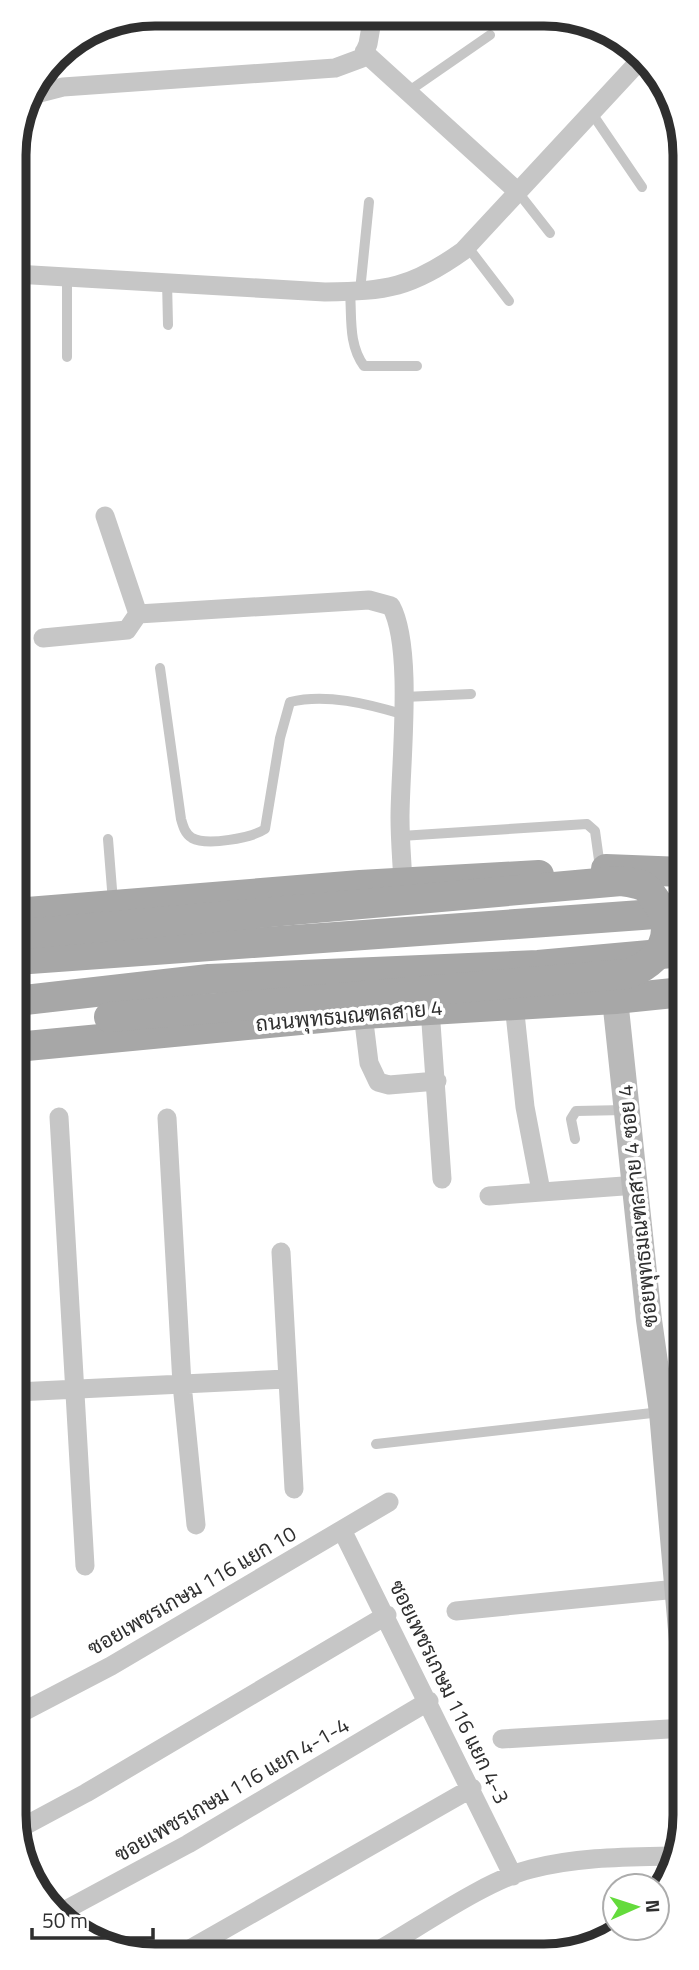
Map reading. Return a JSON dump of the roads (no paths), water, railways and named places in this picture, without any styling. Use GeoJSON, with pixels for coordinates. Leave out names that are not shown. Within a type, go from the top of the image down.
{"type":"FeatureCollection","features":[{"type":"Feature","properties":{"kind":"main road"},"geometry":{"type":"LineString","coordinates":[[27,933],[114,905],[600,870],[673,872]]}},
{"type":"Feature","properties":{"kind":"main road"},"geometry":{"type":"LineString","coordinates":[[26,1026],[626,974],[644,969],[656,958],[665,946],[666,921],[660,905],[645,887],[621,881],[27,935]]}},
{"type":"Feature","properties":{"kind":"main road"},"geometry":{"type":"LineString","coordinates":[[27,936],[673,912]]}},
{"type":"Feature","properties":{"kind":"main road","name":"ถนนพุทธมณฑลสาย 4"},"geometry":{"type":"LineString","coordinates":[[26,1000],[209,979],[538,965],[673,953]]}},
{"type":"Feature","properties":{"kind":"main road","name":"ถนนพุทธมณฑลสาย 4"},"geometry":{"type":"LineString","coordinates":[[26,1046],[363,1014],[672,993]]}},
{"type":"Feature","properties":{"kind":"street"},"geometry":{"type":"LineString","coordinates":[[43,92],[63,87],[335,68],[353,63],[364,52],[370,26]]}},
{"type":"Feature","properties":{"kind":"street"},"geometry":{"type":"LineString","coordinates":[[364,52],[517,191]]}},
{"type":"Feature","properties":{"kind":"street"},"geometry":{"type":"LineString","coordinates":[[27,274],[355,291],[405,285],[435,271],[467,246],[636,65]]}},
{"type":"Feature","properties":{"kind":"street"},"geometry":{"type":"LineString","coordinates":[[105,516],[138,614]]}},
{"type":"Feature","properties":{"kind":"street"},"geometry":{"type":"LineString","coordinates":[[138,614],[380,600],[391,606],[399,620],[403,706],[403,883]]}},
{"type":"Feature","properties":{"kind":"street"},"geometry":{"type":"LineString","coordinates":[[43,638],[127,630],[138,614]]}},
{"type":"Feature","properties":{"kind":"street","name":"ซอยพุทธมณฑลสาย 4 ซอย 4"},"geometry":{"type":"LineString","coordinates":[[615,999],[629,1110],[649,1320],[672,1409]]}},
{"type":"Feature","properties":{"kind":"street"},"geometry":{"type":"LineString","coordinates":[[514,1004],[525,1107],[541,1191]]}},
{"type":"Feature","properties":{"kind":"street"},"geometry":{"type":"LineString","coordinates":[[430,1009],[442,1179]]}},
{"type":"Feature","properties":{"kind":"street"},"geometry":{"type":"LineString","coordinates":[[363,1014],[369,1063],[378,1082],[389,1085],[437,1081]]}},
{"type":"Feature","properties":{"kind":"street"},"geometry":{"type":"LineString","coordinates":[[59,1117],[85,1566]]}},
{"type":"Feature","properties":{"kind":"street"},"geometry":{"type":"LineString","coordinates":[[167,1118],[182,1384],[196,1525]]}},
{"type":"Feature","properties":{"kind":"street"},"geometry":{"type":"LineString","coordinates":[[489,1196],[636,1185]]}},
{"type":"Feature","properties":{"kind":"street"},"geometry":{"type":"LineString","coordinates":[[281,1252],[294,1489]]}},
{"type":"Feature","properties":{"kind":"street"},"geometry":{"type":"LineString","coordinates":[[26,1391],[286,1379]]}},
{"type":"Feature","properties":{"kind":"street","name":"ซอยเพชรเกษม 116 แยก 10"},"geometry":{"type":"LineString","coordinates":[[26,1710],[111,1666],[389,1502]]}},
{"type":"Feature","properties":{"kind":"street","name":"ซอยเพชรเกษม 116 แยก 4-3"},"geometry":{"type":"LineString","coordinates":[[342,1530],[387,1615],[513,1875]]}},
{"type":"Feature","properties":{"kind":"street"},"geometry":{"type":"LineString","coordinates":[[456,1611],[672,1596]]}},
{"type":"Feature","properties":{"kind":"street"},"geometry":{"type":"LineString","coordinates":[[27,1825],[86,1793],[387,1615]]}},
{"type":"Feature","properties":{"kind":"street","name":"ซอยเพชรเกษม 116 แยก 4-1-4"},"geometry":{"type":"LineString","coordinates":[[67,1909],[188,1844],[429,1700]]}},
{"type":"Feature","properties":{"kind":"street"},"geometry":{"type":"LineString","coordinates":[[502,1739],[672,1729]]}},
{"type":"Feature","properties":{"kind":"street"},"geometry":{"type":"LineString","coordinates":[[199,1944],[472,1788]]}},
{"type":"Feature","properties":{"kind":"street"},"geometry":{"type":"LineString","coordinates":[[390,1944],[513,1875],[569,1862],[665,1856]]}},
{"type":"Feature","properties":{"kind":"lane"},"geometry":{"type":"LineString","coordinates":[[409,91],[490,35]]}},
{"type":"Feature","properties":{"kind":"lane"},"geometry":{"type":"LineString","coordinates":[[590,111],[642,187]]}},
{"type":"Feature","properties":{"kind":"lane"},"geometry":{"type":"LineString","coordinates":[[517,191],[550,233]]}},
{"type":"Feature","properties":{"kind":"lane"},"geometry":{"type":"LineString","coordinates":[[369,202],[355,291],[352,342],[355,354],[364,366],[416,366]]}},
{"type":"Feature","properties":{"kind":"lane"},"geometry":{"type":"LineString","coordinates":[[467,246],[509,300]]}},
{"type":"Feature","properties":{"kind":"lane"},"geometry":{"type":"LineString","coordinates":[[67,276],[67,357]]}},
{"type":"Feature","properties":{"kind":"lane"},"geometry":{"type":"LineString","coordinates":[[167,281],[168,325]]}},
{"type":"Feature","properties":{"kind":"lane"},"geometry":{"type":"LineString","coordinates":[[160,668],[181,819],[184,831],[193,839],[254,836],[265,829],[282,725],[290,702],[304,699],[403,706],[471,694]]}},
{"type":"Feature","properties":{"kind":"lane"},"geometry":{"type":"LineString","coordinates":[[401,836],[587,824],[595,831],[600,870]]}},
{"type":"Feature","properties":{"kind":"lane"},"geometry":{"type":"LineString","coordinates":[[108,839],[114,905]]}},
{"type":"Feature","properties":{"kind":"lane"},"geometry":{"type":"LineString","coordinates":[[575,1139],[571,1119],[576,1111],[629,1110]]}},
{"type":"Feature","properties":{"kind":"lane"},"geometry":{"type":"LineString","coordinates":[[376,1444],[672,1412]]}}]}
